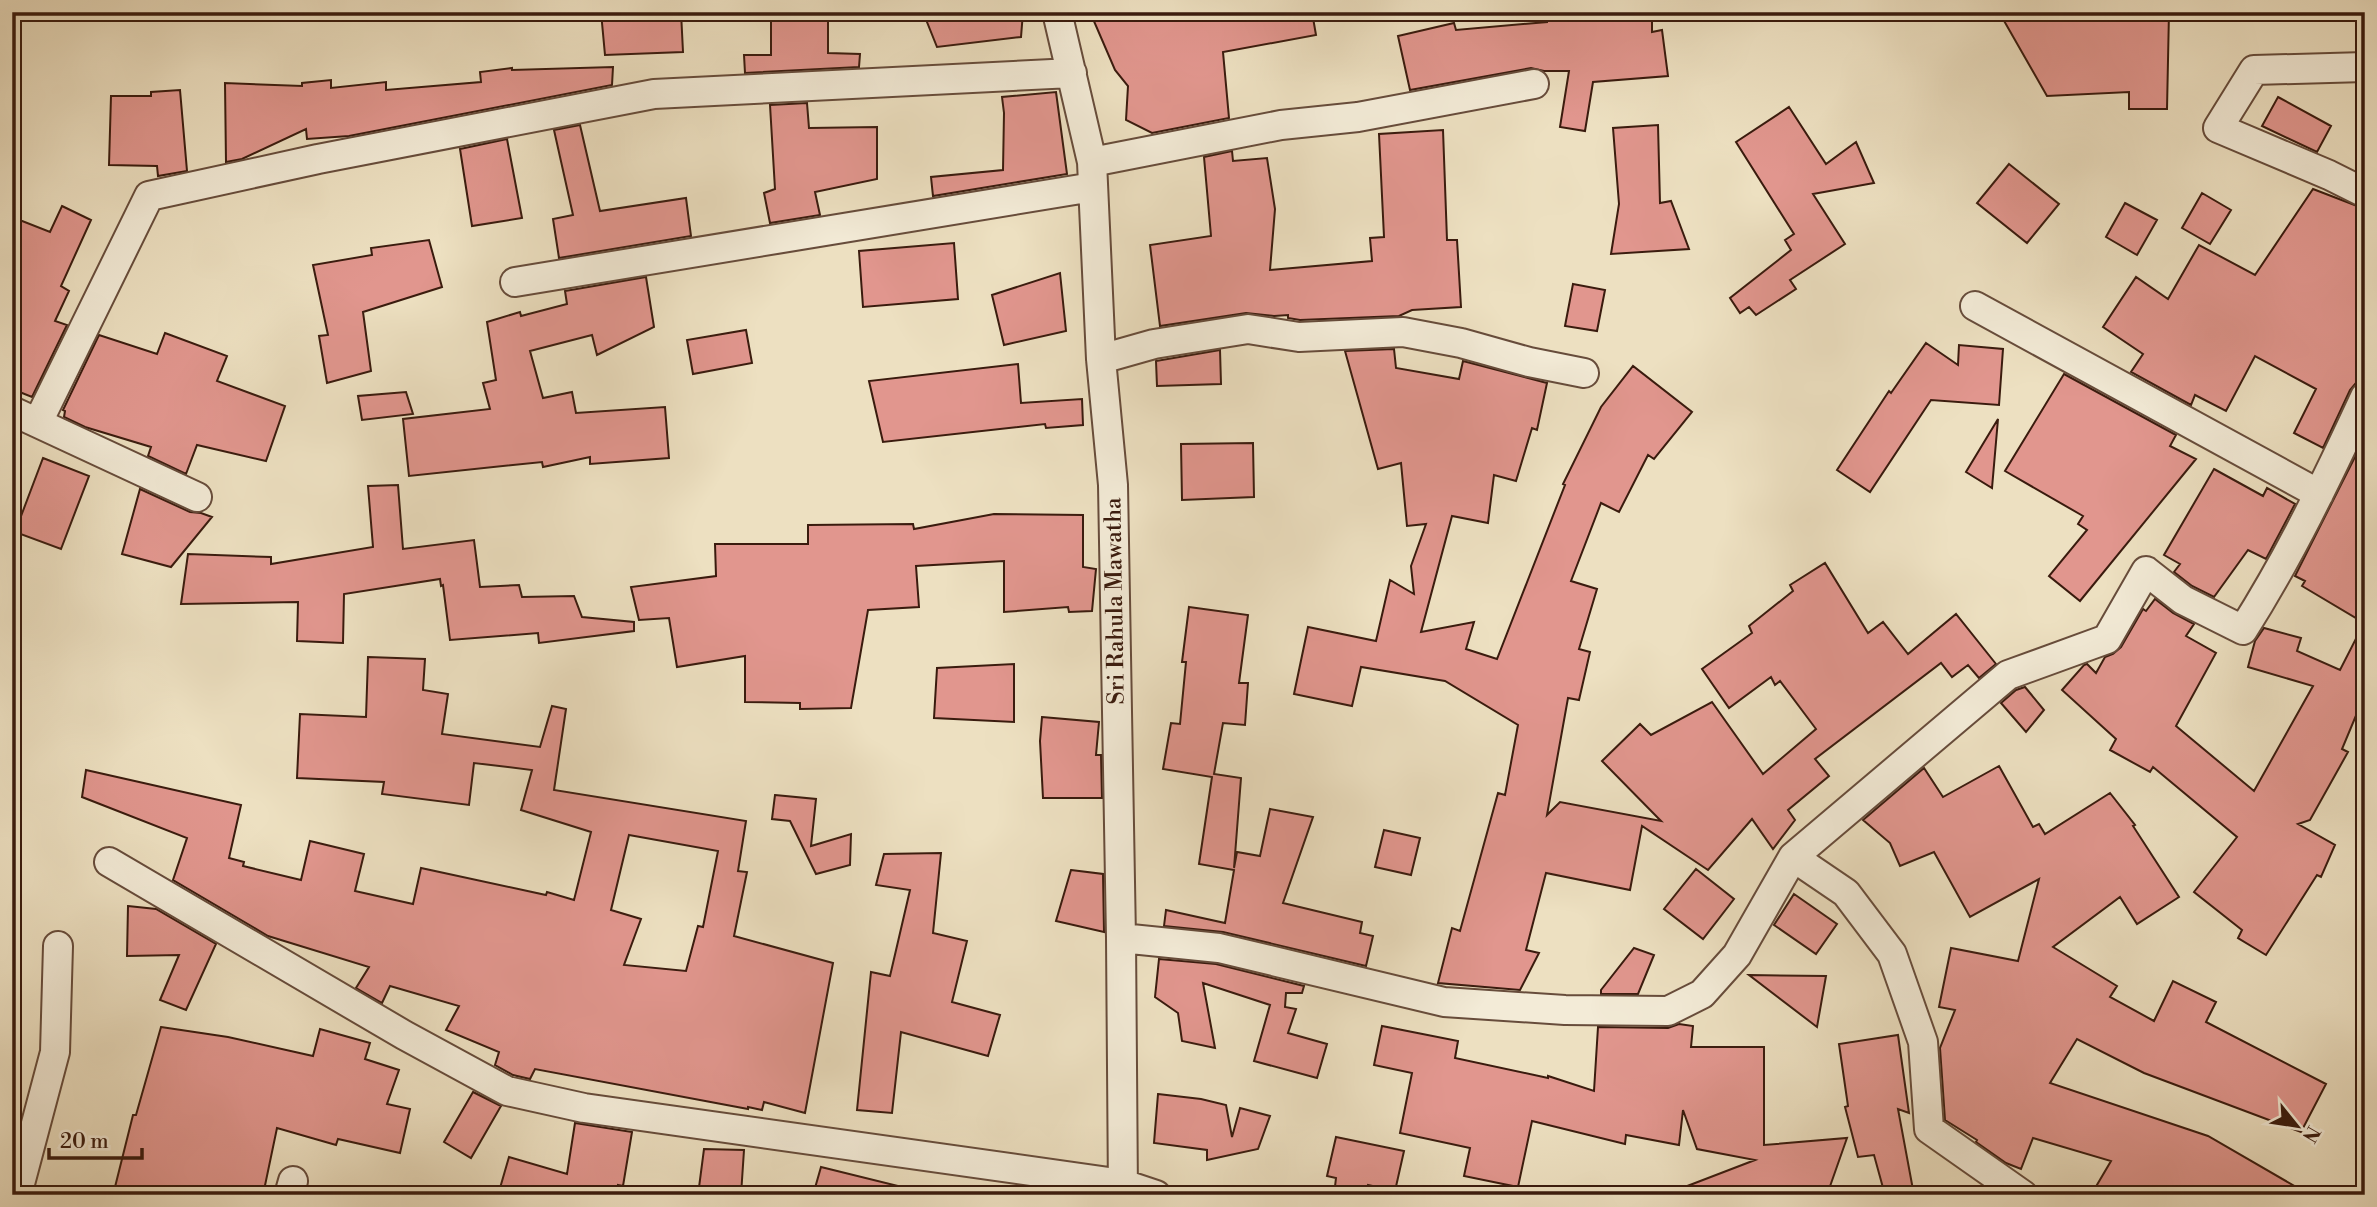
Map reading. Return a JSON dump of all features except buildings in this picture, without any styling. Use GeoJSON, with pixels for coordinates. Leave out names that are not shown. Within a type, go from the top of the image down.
{"type":"FeatureCollection","features":[{"type":"Feature","properties":{"kind":"street","name":"Sri Rahula Mawatha"},"geometry":{"type":"LineString","coordinates":[[1057,12],[1093,175],[1101,359],[1113,485],[1123,1189]]}},
{"type":"Feature","properties":{"kind":"street"},"geometry":{"type":"LineString","coordinates":[[2365,67],[2255,70],[2218,128],[2365,193]]}},
{"type":"Feature","properties":{"kind":"street"},"geometry":{"type":"LineString","coordinates":[[197,497],[25,416],[149,196],[318,159],[654,94],[1072,73]]}},
{"type":"Feature","properties":{"kind":"street"},"geometry":{"type":"LineString","coordinates":[[515,282],[1093,175],[1281,125],[1358,117],[1534,84]]}},
{"type":"Feature","properties":{"kind":"street"},"geometry":{"type":"LineString","coordinates":[[1975,306],[2319,494]]}},
{"type":"Feature","properties":{"kind":"street"},"geometry":{"type":"LineString","coordinates":[[1101,359],[1154,344],[1248,330],[1298,337],[1404,332],[1584,373]]}},
{"type":"Feature","properties":{"kind":"street"},"geometry":{"type":"LineString","coordinates":[[1121,938],[1219,948],[1444,1002],[1565,1010],[1668,1011],[1702,994],[1737,955],[1793,857],[2008,675],[2107,639],[2146,570],[2183,600],[2243,630],[2273,583],[2365,397]]}},
{"type":"Feature","properties":{"kind":"street"},"geometry":{"type":"LineString","coordinates":[[1793,857],[1846,892],[1892,954],[1923,1042],[1929,1129],[2023,1195]]}},
{"type":"Feature","properties":{"kind":"street"},"geometry":{"type":"LineString","coordinates":[[110,862],[404,1035],[507,1091],[584,1108],[1156,1195]]}},
{"type":"Feature","properties":{"kind":"street"},"geometry":{"type":"LineString","coordinates":[[18,1195],[55,1052],[58,946]]}}]}
